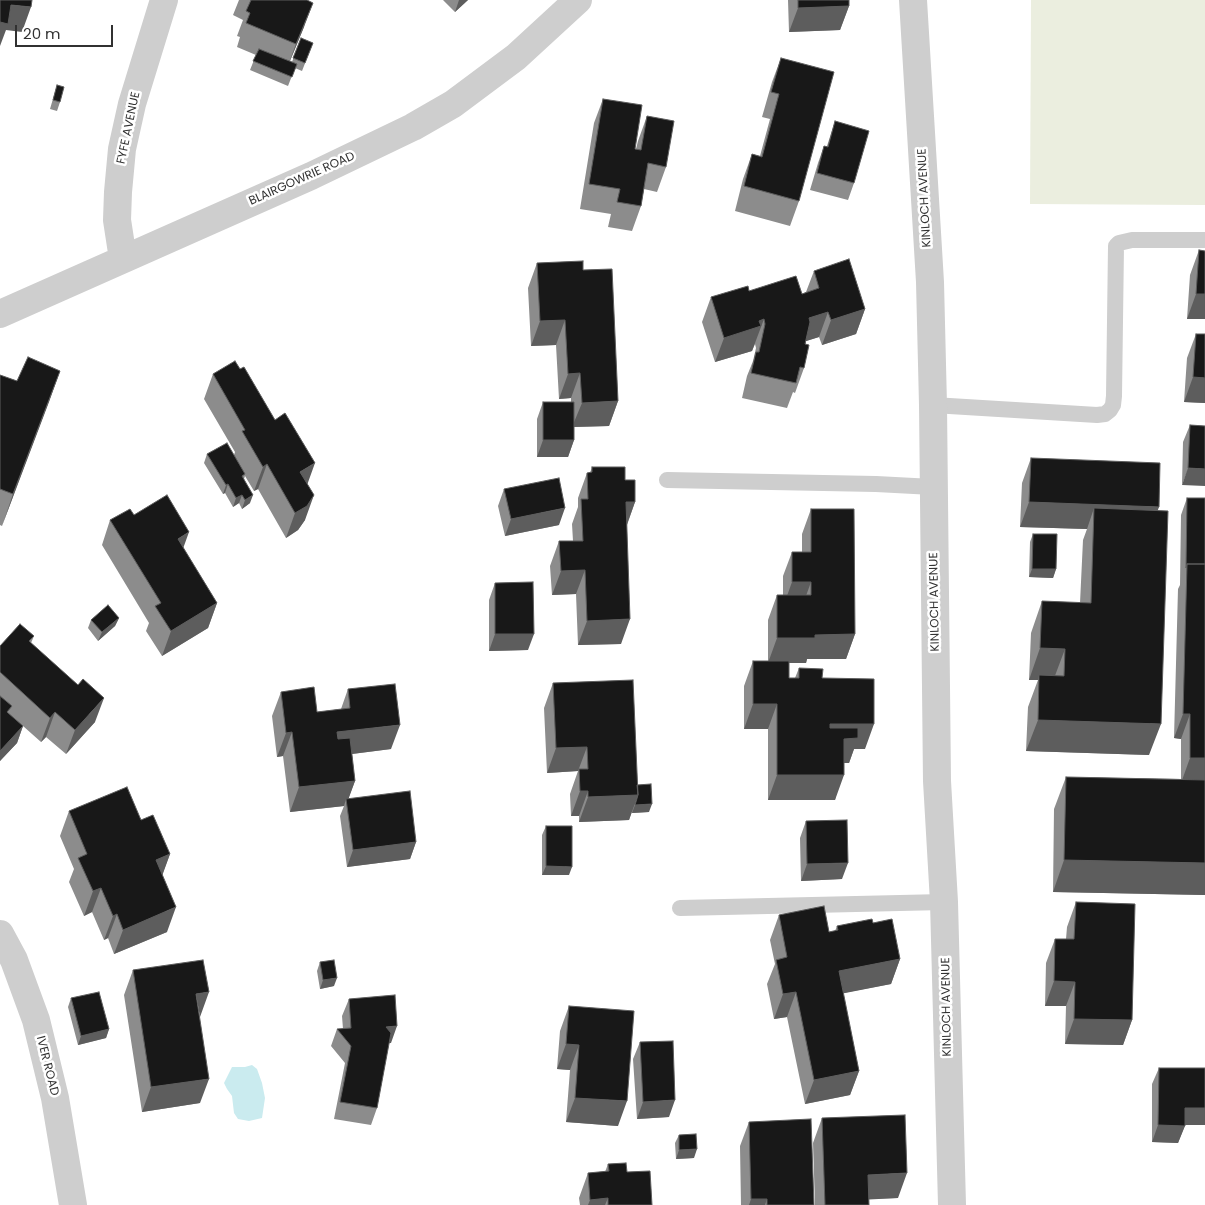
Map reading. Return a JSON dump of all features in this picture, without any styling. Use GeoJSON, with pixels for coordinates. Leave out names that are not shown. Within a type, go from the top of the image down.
{"type":"FeatureCollection","features":[{"type":"Feature","properties":{"kind":"street","name":"FYFE AVENUE"},"geometry":{"type":"LineString","coordinates":[[123,260],[117,220],[122,150],[132,104],[164,0]]}},
{"type":"Feature","properties":{"kind":"street","name":"BLAIRGOWRIE ROAD"},"geometry":{"type":"LineString","coordinates":[[0,314],[319,172],[453,104],[516,57],[578,0]]}},
{"type":"Feature","properties":{"kind":"street","name":"KINLOCH AVENUE"},"geometry":{"type":"LineString","coordinates":[[913,0],[930,282],[937,781],[944,902],[952,1205]]}},
{"type":"Feature","properties":{"kind":"street","name":"IVER ROAD"},"geometry":{"type":"LineString","coordinates":[[0,934],[14,960],[36,1020],[55,1098],[73,1205]]}},
{"type":"Feature","properties":{"kind":"lane"},"geometry":{"type":"LineString","coordinates":[[933,406],[1105,414],[1113,405],[1114,396],[1116,246],[1119,243],[1132,240],[1205,240]]}},
{"type":"Feature","properties":{"kind":"lane"},"geometry":{"type":"LineString","coordinates":[[668,480],[933,487]]}},
{"type":"Feature","properties":{"kind":"lane"},"geometry":{"type":"LineString","coordinates":[[680,908],[944,902]]}},
{"type":"Feature","properties":{"kind":"shaded area"},"geometry":{"type":"Polygon","coordinates":[[[1031,0],[1205,0],[1205,205],[1030,204],[1031,0]]]}},
{"type":"Feature","properties":{"kind":"water"},"geometry":{"type":"Polygon","coordinates":[[[252,1065],[257,1069],[265,1098],[262,1118],[249,1121],[238,1119],[234,1113],[232,1096],[224,1083],[232,1067],[252,1065]]]}},
{"type":"Feature","properties":{"kind":"building"},"geometry":{"type":"Polygon","coordinates":[[[0,0],[32,0],[31,7],[11,5],[8,24],[0,22],[0,0]]]}},
{"type":"Feature","properties":{"kind":"building"},"geometry":{"type":"Polygon","coordinates":[[[251,0],[307,0],[313,3],[296,44],[246,23],[250,13],[246,11],[251,0]]]}},
{"type":"Feature","properties":{"kind":"building"},"geometry":{"type":"Polygon","coordinates":[[[798,0],[849,0],[849,6],[798,8],[798,0]]]}},
{"type":"Feature","properties":{"kind":"building"},"geometry":{"type":"Polygon","coordinates":[[[301,38],[313,43],[305,63],[293,58],[301,38]]]}},
{"type":"Feature","properties":{"kind":"building"},"geometry":{"type":"Polygon","coordinates":[[[259,49],[297,64],[292,77],[253,61],[259,49]]]}},
{"type":"Feature","properties":{"kind":"building"},"geometry":{"type":"Polygon","coordinates":[[[781,58],[834,72],[799,201],[744,186],[752,154],[762,157],[779,94],[771,92],[781,58]]]}},
{"type":"Feature","properties":{"kind":"building"},"geometry":{"type":"Polygon","coordinates":[[[57,85],[64,87],[60,102],[53,100],[57,85]]]}},
{"type":"Feature","properties":{"kind":"building"},"geometry":{"type":"Polygon","coordinates":[[[603,99],[642,105],[635,149],[641,150],[647,116],[674,121],[666,167],[648,163],[641,206],[617,202],[620,189],[589,184],[603,99]]]}},
{"type":"Feature","properties":{"kind":"building"},"geometry":{"type":"Polygon","coordinates":[[[835,121],[869,131],[854,183],[817,173],[824,146],[828,147],[835,121]]]}},
{"type":"Feature","properties":{"kind":"building"},"geometry":{"type":"Polygon","coordinates":[[[1199,250],[1205,251],[1205,294],[1196,294],[1199,250]]]}},
{"type":"Feature","properties":{"kind":"building"},"geometry":{"type":"Polygon","coordinates":[[[849,259],[865,309],[831,320],[828,312],[809,318],[810,322],[805,344],[809,345],[804,368],[800,367],[796,383],[751,373],[756,352],[759,352],[765,324],[764,319],[759,321],[761,326],[724,338],[711,297],[748,286],[749,291],[796,276],[802,294],[819,288],[814,271],[849,259]]]}},
{"type":"Feature","properties":{"kind":"building"},"geometry":{"type":"Polygon","coordinates":[[[583,261],[583,270],[612,269],[618,401],[582,403],[580,373],[568,374],[565,320],[540,321],[537,263],[583,261]]]}},
{"type":"Feature","properties":{"kind":"building"},"geometry":{"type":"Polygon","coordinates":[[[1196,334],[1205,334],[1205,378],[1193,377],[1196,334]]]}},
{"type":"Feature","properties":{"kind":"building"},"geometry":{"type":"Polygon","coordinates":[[[28,357],[60,371],[13,494],[0,489],[0,375],[17,381],[28,357]]]}},
{"type":"Feature","properties":{"kind":"building"},"geometry":{"type":"Polygon","coordinates":[[[235,361],[240,369],[244,367],[275,420],[285,413],[315,463],[300,472],[314,495],[307,506],[295,513],[267,464],[263,467],[242,431],[245,430],[213,374],[235,361]]]}},
{"type":"Feature","properties":{"kind":"building"},"geometry":{"type":"Polygon","coordinates":[[[543,402],[574,402],[574,440],[543,440],[543,402]]]}},
{"type":"Feature","properties":{"kind":"building"},"geometry":{"type":"Polygon","coordinates":[[[1190,425],[1205,426],[1205,469],[1188,468],[1190,425]]]}},
{"type":"Feature","properties":{"kind":"building"},"geometry":{"type":"Polygon","coordinates":[[[227,443],[245,474],[242,476],[253,495],[245,500],[242,495],[236,498],[207,454],[227,443]]]}},
{"type":"Feature","properties":{"kind":"building"},"geometry":{"type":"Polygon","coordinates":[[[1031,458],[1160,463],[1159,507],[1029,502],[1031,458]]]}},
{"type":"Feature","properties":{"kind":"building"},"geometry":{"type":"Polygon","coordinates":[[[592,467],[625,467],[625,480],[635,480],[635,502],[626,502],[630,619],[587,621],[585,570],[561,571],[559,541],[583,541],[581,499],[588,499],[587,473],[592,472],[592,467]]]}},
{"type":"Feature","properties":{"kind":"building"},"geometry":{"type":"Polygon","coordinates":[[[559,478],[565,508],[511,519],[504,489],[559,478]]]}},
{"type":"Feature","properties":{"kind":"building"},"geometry":{"type":"Polygon","coordinates":[[[167,495],[189,532],[178,539],[217,603],[171,631],[155,606],[161,603],[110,520],[130,509],[134,515],[167,495]]]}},
{"type":"Feature","properties":{"kind":"building"},"geometry":{"type":"Polygon","coordinates":[[[1187,498],[1205,498],[1205,564],[1187,564],[1186,568],[1187,498]]]}},
{"type":"Feature","properties":{"kind":"building"},"geometry":{"type":"Polygon","coordinates":[[[1094,508],[1168,511],[1161,724],[1038,720],[1039,675],[1064,676],[1065,649],[1040,648],[1042,601],[1091,603],[1094,508]]]}},
{"type":"Feature","properties":{"kind":"building"},"geometry":{"type":"Polygon","coordinates":[[[811,509],[854,509],[855,634],[815,635],[815,638],[777,638],[777,595],[811,595],[811,582],[792,582],[792,552],[811,552],[811,509]]]}},
{"type":"Feature","properties":{"kind":"building"},"geometry":{"type":"Polygon","coordinates":[[[1033,534],[1057,534],[1056,569],[1032,569],[1033,534]]]}},
{"type":"Feature","properties":{"kind":"building"},"geometry":{"type":"Polygon","coordinates":[[[1187,564],[1205,564],[1205,758],[1190,758],[1190,714],[1183,714],[1187,564]]]}},
{"type":"Feature","properties":{"kind":"building"},"geometry":{"type":"Polygon","coordinates":[[[533,582],[534,634],[495,634],[495,583],[533,582]]]}},
{"type":"Feature","properties":{"kind":"building"},"geometry":{"type":"Polygon","coordinates":[[[108,605],[119,618],[102,632],[91,620],[108,605]]]}},
{"type":"Feature","properties":{"kind":"building"},"geometry":{"type":"Polygon","coordinates":[[[20,624],[34,636],[29,641],[78,685],[83,679],[104,698],[75,730],[55,712],[50,718],[0,672],[0,646],[20,624]]]}},
{"type":"Feature","properties":{"kind":"building"},"geometry":{"type":"Polygon","coordinates":[[[753,661],[789,661],[789,678],[799,678],[799,668],[823,669],[822,678],[874,679],[874,724],[830,724],[830,728],[858,728],[858,738],[844,739],[844,775],[777,775],[777,704],[753,704],[753,661]]]}},
{"type":"Feature","properties":{"kind":"building"},"geometry":{"type":"Polygon","coordinates":[[[633,680],[638,795],[588,797],[588,791],[580,791],[579,769],[588,769],[587,747],[556,748],[553,683],[633,680]]]}},
{"type":"Feature","properties":{"kind":"building"},"geometry":{"type":"Polygon","coordinates":[[[395,684],[400,725],[337,732],[338,739],[350,738],[355,781],[299,787],[292,732],[286,733],[281,692],[314,687],[317,712],[350,708],[348,689],[395,684]]]}},
{"type":"Feature","properties":{"kind":"building"},"geometry":{"type":"Polygon","coordinates":[[[0,696],[12,706],[7,712],[23,726],[0,751],[0,696]]]}},
{"type":"Feature","properties":{"kind":"building"},"geometry":{"type":"Polygon","coordinates":[[[1066,777],[1205,780],[1205,863],[1064,860],[1066,777]]]}},
{"type":"Feature","properties":{"kind":"building"},"geometry":{"type":"Polygon","coordinates":[[[651,784],[652,804],[635,805],[638,795],[637,785],[651,784]]]}},
{"type":"Feature","properties":{"kind":"building"},"geometry":{"type":"Polygon","coordinates":[[[127,787],[141,820],[153,815],[170,854],[156,860],[176,907],[123,930],[117,914],[113,916],[101,888],[93,891],[78,858],[87,854],[69,811],[127,787]]]}},
{"type":"Feature","properties":{"kind":"building"},"geometry":{"type":"Polygon","coordinates":[[[410,791],[416,842],[353,850],[346,799],[410,791]]]}},
{"type":"Feature","properties":{"kind":"building"},"geometry":{"type":"Polygon","coordinates":[[[847,820],[848,863],[807,864],[806,821],[847,820]]]}},
{"type":"Feature","properties":{"kind":"building"},"geometry":{"type":"Polygon","coordinates":[[[546,826],[572,826],[572,867],[546,866],[546,826]]]}},
{"type":"Feature","properties":{"kind":"building"},"geometry":{"type":"Polygon","coordinates":[[[1076,902],[1135,904],[1132,1020],[1074,1019],[1075,982],[1054,981],[1055,939],[1074,939],[1076,902]]]}},
{"type":"Feature","properties":{"kind":"building"},"geometry":{"type":"Polygon","coordinates":[[[824,906],[829,932],[838,930],[837,926],[872,919],[873,923],[892,919],[900,959],[839,971],[859,1071],[814,1080],[796,992],[783,994],[776,960],[787,957],[779,915],[824,906]]]}},
{"type":"Feature","properties":{"kind":"building"},"geometry":{"type":"Polygon","coordinates":[[[203,960],[209,992],[196,994],[209,1079],[151,1087],[133,970],[203,960]]]}},
{"type":"Feature","properties":{"kind":"building"},"geometry":{"type":"Polygon","coordinates":[[[334,960],[337,978],[323,980],[320,962],[334,960]]]}},
{"type":"Feature","properties":{"kind":"building"},"geometry":{"type":"Polygon","coordinates":[[[99,992],[109,1029],[81,1036],[71,998],[99,992]]]}},
{"type":"Feature","properties":{"kind":"building"},"geometry":{"type":"Polygon","coordinates":[[[395,995],[397,1026],[386,1027],[391,1033],[377,1108],[340,1102],[351,1046],[337,1029],[351,1028],[349,999],[395,995]]]}},
{"type":"Feature","properties":{"kind":"building"},"geometry":{"type":"Polygon","coordinates":[[[569,1006],[634,1011],[627,1101],[575,1098],[579,1045],[566,1044],[569,1006]]]}},
{"type":"Feature","properties":{"kind":"building"},"geometry":{"type":"Polygon","coordinates":[[[673,1041],[675,1100],[643,1102],[640,1042],[673,1041]]]}},
{"type":"Feature","properties":{"kind":"building"},"geometry":{"type":"Polygon","coordinates":[[[1159,1068],[1205,1068],[1205,1108],[1185,1108],[1185,1126],[1158,1125],[1159,1068]]]}},
{"type":"Feature","properties":{"kind":"building"},"geometry":{"type":"Polygon","coordinates":[[[905,1115],[907,1173],[868,1175],[869,1205],[825,1205],[822,1118],[905,1115]]]}},
{"type":"Feature","properties":{"kind":"building"},"geometry":{"type":"Polygon","coordinates":[[[811,1119],[814,1205],[767,1205],[767,1199],[751,1199],[749,1122],[811,1119]]]}},
{"type":"Feature","properties":{"kind":"building"},"geometry":{"type":"Polygon","coordinates":[[[696,1134],[697,1149],[679,1150],[679,1135],[696,1134]]]}},
{"type":"Feature","properties":{"kind":"building"},"geometry":{"type":"Polygon","coordinates":[[[626,1163],[627,1172],[650,1171],[652,1205],[608,1205],[608,1198],[590,1200],[588,1173],[609,1171],[608,1164],[626,1163]]]}}]}
